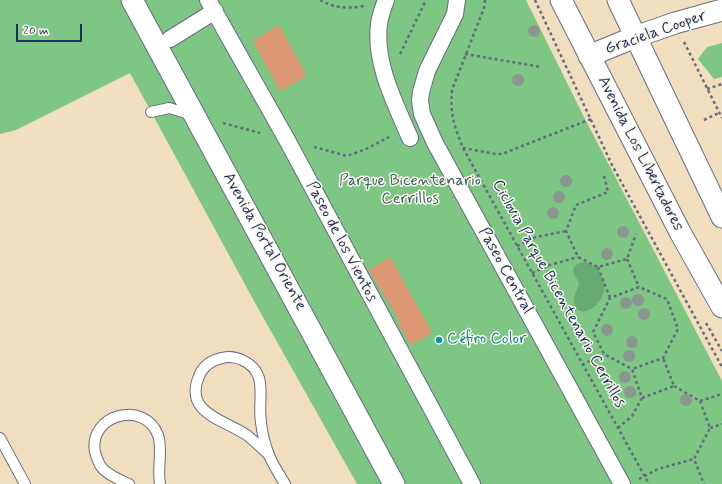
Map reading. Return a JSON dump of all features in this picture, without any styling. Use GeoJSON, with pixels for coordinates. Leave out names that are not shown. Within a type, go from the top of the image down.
{"type":"FeatureCollection","features":[{"type":"Feature","properties":{"kind":"street","name":"Avenida Portal Oriente"},"geometry":{"type":"LineString","coordinates":[[132,0],[394,484]]}},
{"type":"Feature","properties":{"kind":"street"},"geometry":{"type":"LineString","coordinates":[[386,0],[379,23],[381,57],[387,81],[410,138]]}},
{"type":"Feature","properties":{"kind":"street","name":"Paseo Central"},"geometry":{"type":"LineString","coordinates":[[457,0],[455,14],[427,71],[421,92],[420,101],[422,114],[435,143],[597,438],[629,483]]}},
{"type":"Feature","properties":{"kind":"street","name":"Avenida Los Libertadores"},"geometry":{"type":"LineString","coordinates":[[561,0],[680,232],[722,307]]}},
{"type":"Feature","properties":{"kind":"street"},"geometry":{"type":"LineString","coordinates":[[618,0],[722,217]]}},
{"type":"Feature","properties":{"kind":"street"},"geometry":{"type":"LineString","coordinates":[[170,39],[212,6]]}},
{"type":"Feature","properties":{"kind":"street","name":"Paseo de los Vientos"},"geometry":{"type":"LineString","coordinates":[[212,6],[472,484]]}},
{"type":"Feature","properties":{"kind":"street","name":"Graciela Cooper"},"geometry":{"type":"LineString","coordinates":[[589,56],[635,37],[675,23],[722,10]]}},
{"type":"Feature","properties":{"kind":"lane"},"geometry":{"type":"LineString","coordinates":[[151,112],[169,108],[195,115]]}},
{"type":"Feature","properties":{"kind":"lane"},"geometry":{"type":"LineString","coordinates":[[268,454],[247,436],[211,417],[204,411],[198,402],[196,392],[197,382],[201,372],[208,364],[216,359],[226,356],[237,358],[254,368],[259,377],[261,387],[260,421],[268,454],[285,484]]}},
{"type":"Feature","properties":{"kind":"lane"},"geometry":{"type":"LineString","coordinates":[[129,484],[110,475],[102,468],[97,459],[95,449],[95,439],[106,422],[125,414],[135,415],[145,419],[158,435],[160,445],[158,468],[160,484]]}},
{"type":"Feature","properties":{"kind":"lane"},"geometry":{"type":"LineString","coordinates":[[0,438],[25,484]]}},
{"type":"Feature","properties":{"kind":"path"},"geometry":{"type":"LineString","coordinates":[[320,0],[339,8],[351,8],[369,4]]}},
{"type":"Feature","properties":{"kind":"path"},"geometry":{"type":"LineString","coordinates":[[387,81],[426,0]]}},
{"type":"Feature","properties":{"kind":"path","name":"Ciclovia Parque Bicentenario Cerrillos"},"geometry":{"type":"LineString","coordinates":[[486,0],[452,90],[452,121],[463,148],[649,484]]}},
{"type":"Feature","properties":{"kind":"path"},"geometry":{"type":"LineString","coordinates":[[535,0],[612,164],[722,367]]}},
{"type":"Feature","properties":{"kind":"path"},"geometry":{"type":"LineString","coordinates":[[675,23],[722,118]]}},
{"type":"Feature","properties":{"kind":"path"},"geometry":{"type":"LineString","coordinates":[[465,54],[541,67]]}},
{"type":"Feature","properties":{"kind":"path"},"geometry":{"type":"LineString","coordinates":[[707,89],[722,84]]}},
{"type":"Feature","properties":{"kind":"path"},"geometry":{"type":"LineString","coordinates":[[704,120],[719,113]]}},
{"type":"Feature","properties":{"kind":"path"},"geometry":{"type":"LineString","coordinates":[[604,176],[608,192],[576,205],[566,231],[578,257],[598,267],[610,298]]}},
{"type":"Feature","properties":{"kind":"path"},"geometry":{"type":"LineString","coordinates":[[497,256],[536,237],[566,231]]}},
{"type":"Feature","properties":{"kind":"path"},"geometry":{"type":"LineString","coordinates":[[636,234],[628,258],[639,287]]}},
{"type":"Feature","properties":{"kind":"path"},"geometry":{"type":"LineString","coordinates":[[512,283],[550,265],[578,257]]}},
{"type":"Feature","properties":{"kind":"path"},"geometry":{"type":"LineString","coordinates":[[598,267],[628,258]]}},
{"type":"Feature","properties":{"kind":"path"},"geometry":{"type":"LineString","coordinates":[[632,369],[663,358],[678,329],[667,299],[639,287],[610,298],[593,332],[604,354],[632,369],[642,398]]}},
{"type":"Feature","properties":{"kind":"path"},"geometry":{"type":"LineString","coordinates":[[562,375],[604,354]]}},
{"type":"Feature","properties":{"kind":"path"},"geometry":{"type":"LineString","coordinates":[[663,358],[674,386],[700,401],[710,428]]}},
{"type":"Feature","properties":{"kind":"path"},"geometry":{"type":"LineString","coordinates":[[597,438],[618,428],[632,416],[642,398],[674,386]]}},
{"type":"Feature","properties":{"kind":"path"},"geometry":{"type":"LineString","coordinates":[[700,401],[722,394]]}},
{"type":"Feature","properties":{"kind":"path"},"geometry":{"type":"LineString","coordinates":[[629,483],[658,468],[694,459],[710,428],[722,424]]}},
{"type":"Feature","properties":{"kind":"path"},"geometry":{"type":"LineString","coordinates":[[694,459],[704,484]]}},
{"type":"Feature","properties":{"kind":"green space","name":"Parque Bicentenario Cerrillos"},"geometry":{"type":"Polygon","coordinates":[[[0,0],[526,0],[586,121],[722,381],[722,484],[357,484],[254,301],[130,73],[16,130],[0,134],[0,0]]]}},
{"type":"Feature","properties":{"kind":"green space"},"geometry":{"type":"Polygon","coordinates":[[[722,43],[722,77],[714,79],[698,59],[707,47],[722,43]]]}},
{"type":"Feature","properties":{"kind":"green space"},"geometry":{"type":"Polygon","coordinates":[[[584,262],[597,268],[600,272],[604,285],[603,294],[599,302],[593,308],[586,311],[580,311],[575,307],[574,298],[579,283],[573,270],[577,265],[584,262]]]}},
{"type":"Feature","properties":{"kind":"building"},"geometry":{"type":"Polygon","coordinates":[[[279,25],[307,76],[280,91],[253,41],[279,25]]]}},
{"type":"Feature","properties":{"kind":"building"},"geometry":{"type":"Polygon","coordinates":[[[390,257],[432,333],[411,345],[398,323],[400,322],[369,270],[390,257]]]}},
{"type":"Feature","properties":{"kind":"place","name":"Céfiro Color"},"geometry":{"type":"Point","coordinates":[439,340]}}]}
